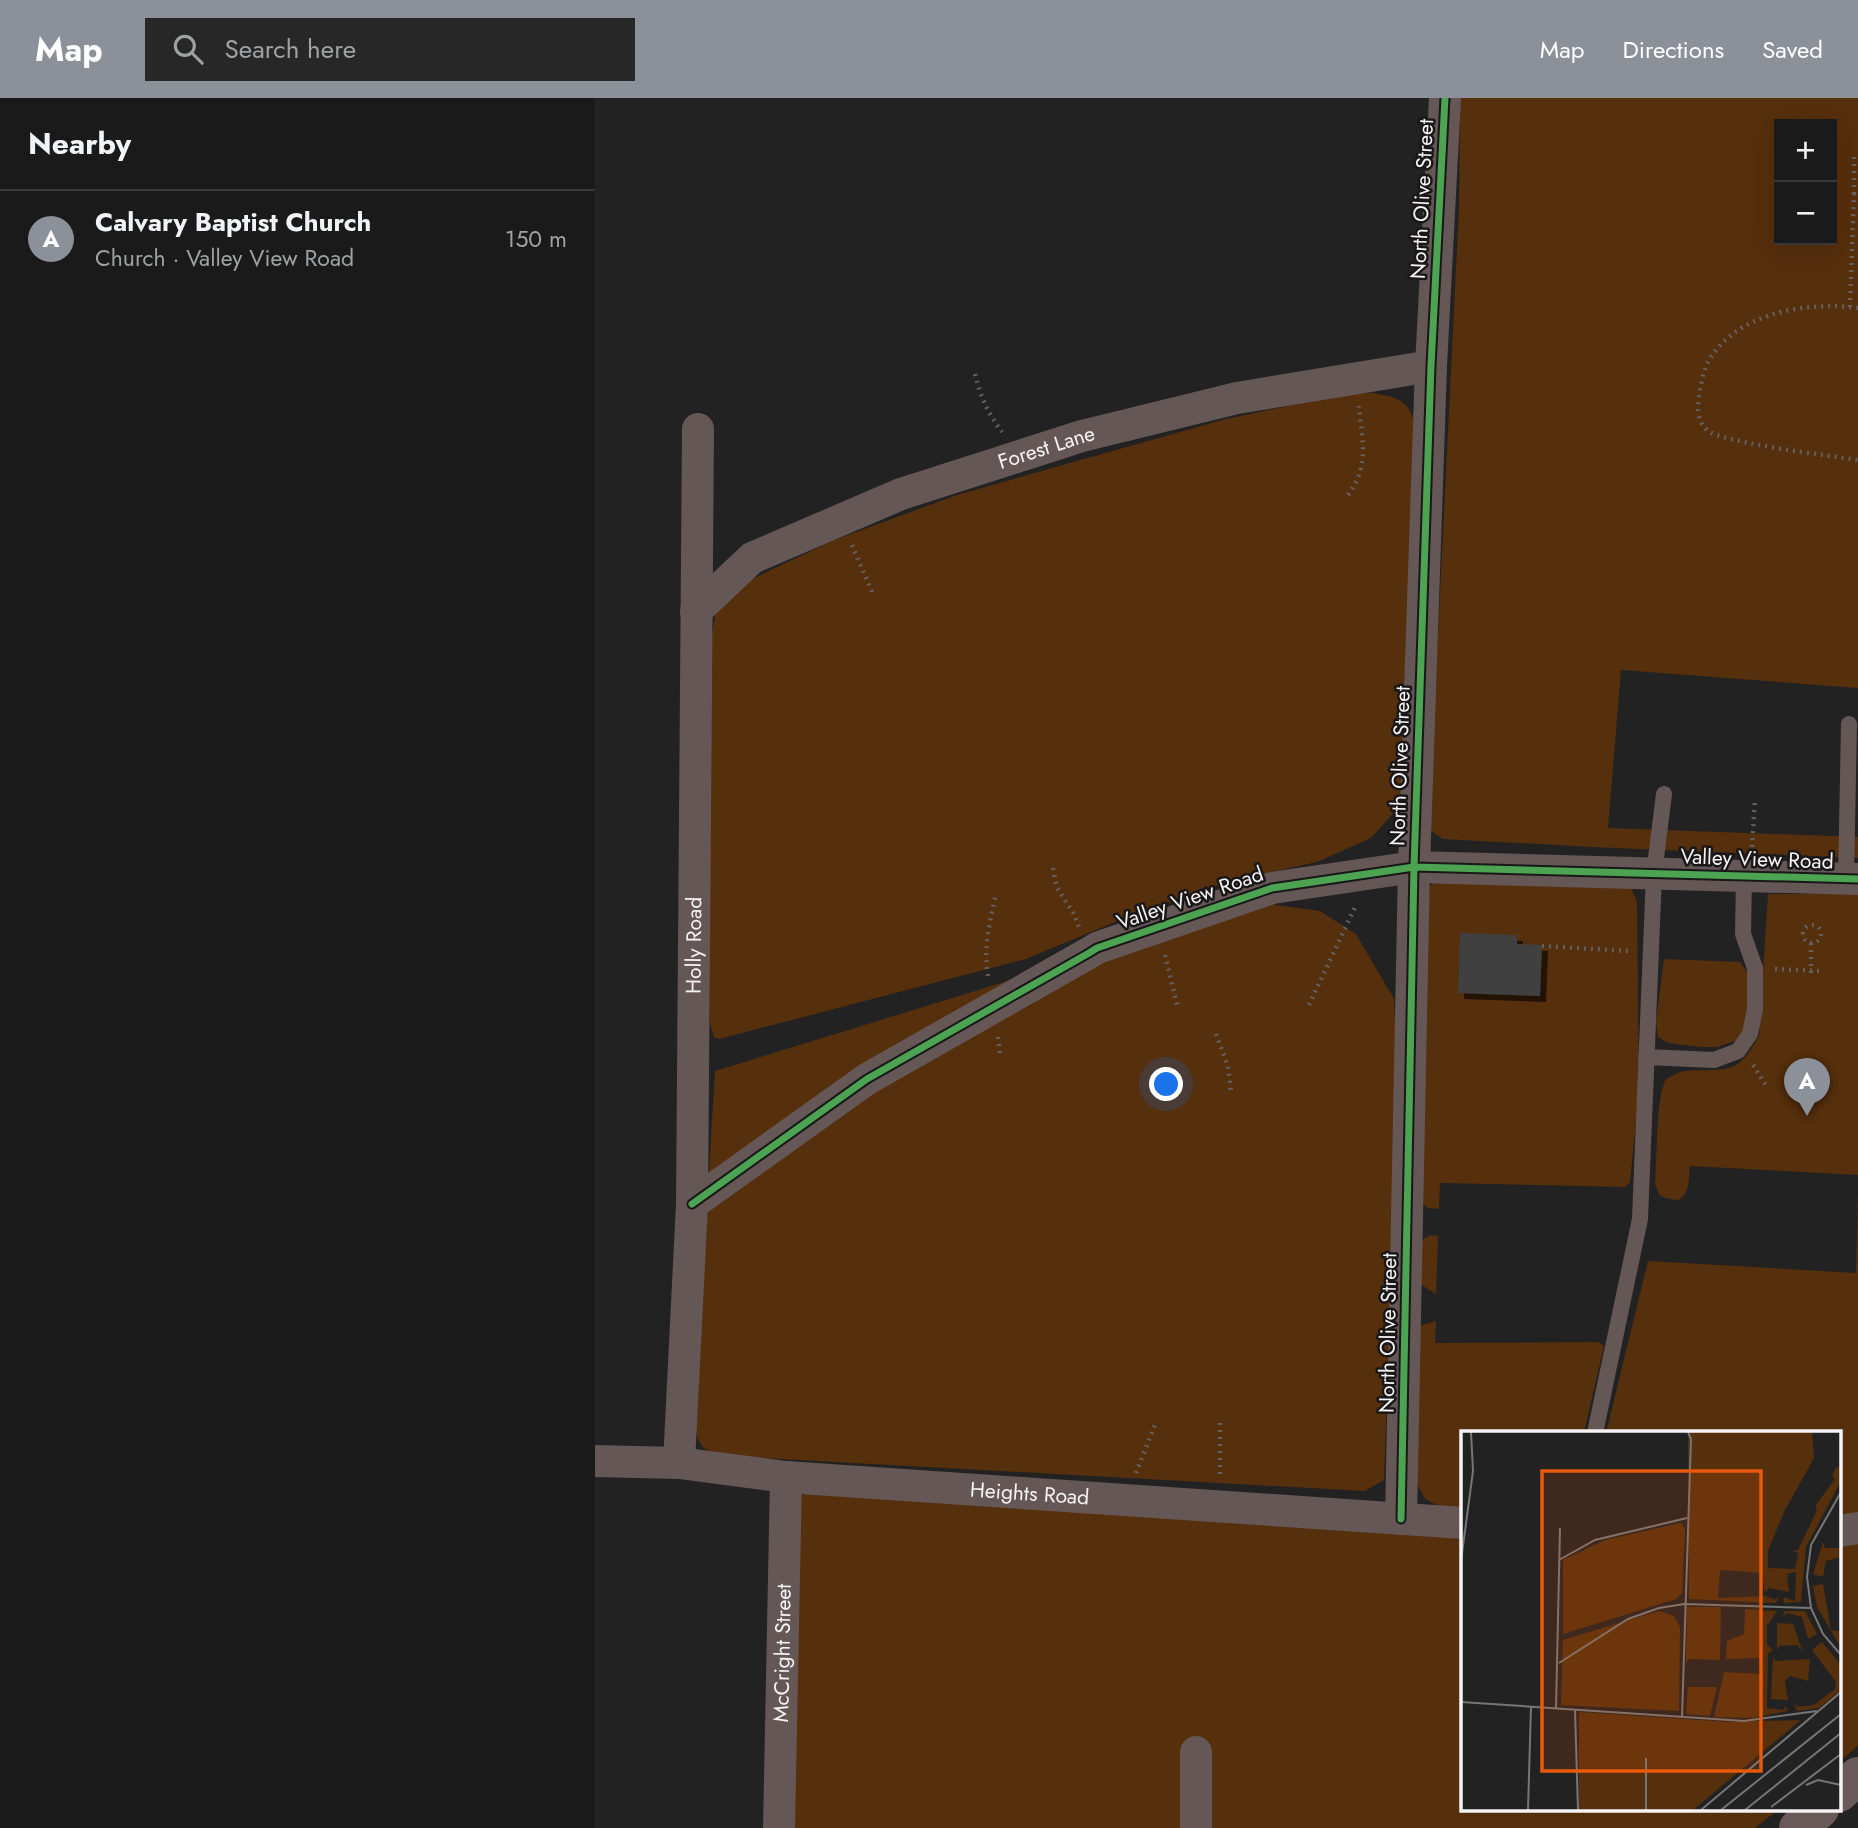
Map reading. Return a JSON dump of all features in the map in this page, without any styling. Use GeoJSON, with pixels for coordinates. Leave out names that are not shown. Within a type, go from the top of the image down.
{"type":"FeatureCollection","features":[{"type":"Feature","properties":{"kind":"main road"},"geometry":{"type":"LineString","coordinates":[[1841,1791],[1858,1776]]}},
{"type":"Feature","properties":{"kind":"main road"},"geometry":{"type":"LineString","coordinates":[[1798,1828],[1818,1811]]}},
{"type":"Feature","properties":{"kind":"street","name":"North Olive Street"},"geometry":{"type":"LineString","coordinates":[[1401,1519],[1414,867],[1431,366],[1445,98]]}},
{"type":"Feature","properties":{"kind":"street","name":"Forest Lane"},"geometry":{"type":"LineString","coordinates":[[696,611],[752,558],[901,494],[1082,436],[1237,398],[1431,366]]}},
{"type":"Feature","properties":{"kind":"street","name":"Holly Road"},"geometry":{"type":"LineString","coordinates":[[679,1463],[692,1204],[698,429]]}},
{"type":"Feature","properties":{"kind":"street","name":"Valley View Road"},"geometry":{"type":"LineString","coordinates":[[692,1204],[867,1079],[1089,953],[1272,888],[1414,867],[1852,879]]}},
{"type":"Feature","properties":{"kind":"street","name":"Heights Road"},"geometry":{"type":"LineString","coordinates":[[595,1461],[679,1463],[786,1476],[1461,1523]]}},
{"type":"Feature","properties":{"kind":"street","name":"McCright Street"},"geometry":{"type":"LineString","coordinates":[[779,1828],[786,1476]]}},
{"type":"Feature","properties":{"kind":"street"},"geometry":{"type":"LineString","coordinates":[[1195,1828],[1196,1752]]}},
{"type":"Feature","properties":{"kind":"lane"},"geometry":{"type":"LineString","coordinates":[[1849,724],[1852,879]]}},
{"type":"Feature","properties":{"kind":"lane"},"geometry":{"type":"LineString","coordinates":[[1595,1431],[1640,1219],[1654,874],[1664,794]]}},
{"type":"Feature","properties":{"kind":"lane"},"geometry":{"type":"LineString","coordinates":[[1646,1057],[1714,1060],[1738,1051],[1750,1034],[1755,1009],[1755,968],[1743,934],[1747,876]]}},
{"type":"Feature","properties":{"kind":"path"},"geometry":{"type":"LineString","coordinates":[[1850,307],[1855,251],[1854,153]]}},
{"type":"Feature","properties":{"kind":"path"},"geometry":{"type":"LineString","coordinates":[[1858,308],[1825,306],[1796,309],[1750,324],[1733,335],[1707,365],[1697,406],[1699,418],[1707,430],[1720,435],[1858,460]]}},
{"type":"Feature","properties":{"kind":"path"},"geometry":{"type":"LineString","coordinates":[[975,374],[981,398],[990,417],[1006,438],[1014,458]]}},
{"type":"Feature","properties":{"kind":"path"},"geometry":{"type":"LineString","coordinates":[[1348,495],[1356,485],[1364,458],[1356,377]]}},
{"type":"Feature","properties":{"kind":"path"},"geometry":{"type":"LineString","coordinates":[[842,520],[872,593]]}},
{"type":"Feature","properties":{"kind":"path"},"geometry":{"type":"LineString","coordinates":[[1747,876],[1755,799]]}},
{"type":"Feature","properties":{"kind":"path"},"geometry":{"type":"LineString","coordinates":[[1053,868],[1057,888],[1074,914],[1089,953]]}},
{"type":"Feature","properties":{"kind":"path"},"geometry":{"type":"LineString","coordinates":[[1309,1005],[1370,873]]}},
{"type":"Feature","properties":{"kind":"path"},"geometry":{"type":"LineString","coordinates":[[994,1007],[986,963],[996,894]]}},
{"type":"Feature","properties":{"kind":"path"},"geometry":{"type":"LineString","coordinates":[[1813,926],[1819,929],[1821,934],[1819,940],[1811,943],[1806,941],[1803,933],[1813,926]]}},
{"type":"Feature","properties":{"kind":"path"},"geometry":{"type":"LineString","coordinates":[[1159,927],[1178,1009]]}},
{"type":"Feature","properties":{"kind":"path"},"geometry":{"type":"LineString","coordinates":[[1811,943],[1811,978]]}},
{"type":"Feature","properties":{"kind":"path"},"geometry":{"type":"LineString","coordinates":[[1542,946],[1625,950]]}},
{"type":"Feature","properties":{"kind":"path"},"geometry":{"type":"LineString","coordinates":[[1776,969],[1819,971]]}},
{"type":"Feature","properties":{"kind":"path"},"geometry":{"type":"LineString","coordinates":[[1216,1034],[1228,1066],[1231,1091]]}},
{"type":"Feature","properties":{"kind":"path"},"geometry":{"type":"LineString","coordinates":[[1126,1500],[1156,1422]]}},
{"type":"Feature","properties":{"kind":"path"},"geometry":{"type":"LineString","coordinates":[[1220,1423],[1220,1507]]}},
{"type":"Feature","properties":{"kind":"shaded area"},"geometry":{"type":"Polygon","coordinates":[[[1460,98],[1858,98],[1858,688],[1621,670],[1608,828],[1858,837],[1858,858],[1443,839],[1431,831],[1429,818],[1459,208],[1460,98]]]}},
{"type":"Feature","properties":{"kind":"shaded area"},"geometry":{"type":"Polygon","coordinates":[[[1373,393],[1393,397],[1405,404],[1418,434],[1403,802],[1371,838],[1317,862],[1230,881],[1127,917],[1026,959],[719,1039],[714,1037],[710,1024],[709,651],[716,611],[746,582],[832,541],[957,495],[1226,419],[1344,394],[1373,393]]]}},
{"type":"Feature","properties":{"kind":"shaded area"},"geometry":{"type":"Polygon","coordinates":[[[1433,883],[1628,883],[1637,901],[1639,1090],[1630,1182],[1625,1187],[1440,1183],[1439,1209],[1428,1208],[1423,1204],[1422,895],[1433,883]]]}},
{"type":"Feature","properties":{"kind":"shaded area"},"geometry":{"type":"Polygon","coordinates":[[[1768,894],[1858,894],[1858,1175],[1690,1166],[1688,1184],[1679,1200],[1660,1196],[1655,1184],[1658,1116],[1665,1080],[1682,1072],[1734,1066],[1750,1051],[1759,1036],[1768,894]]]}},
{"type":"Feature","properties":{"kind":"shaded area"},"geometry":{"type":"Polygon","coordinates":[[[1268,904],[1320,911],[1356,934],[1394,999],[1398,1084],[1384,1480],[1365,1491],[727,1456],[712,1452],[700,1443],[694,1422],[715,1071],[1177,929],[1268,904]]]}},
{"type":"Feature","properties":{"kind":"shaded area"},"geometry":{"type":"Polygon","coordinates":[[[1664,959],[1740,962],[1752,979],[1745,1031],[1737,1040],[1718,1047],[1702,1047],[1668,1043],[1658,1037],[1656,1022],[1664,959]]]}},
{"type":"Feature","properties":{"kind":"shaded area"},"geometry":{"type":"Polygon","coordinates":[[[1858,1194],[1858,1516],[1841,1519],[1841,1431],[1606,1431],[1648,1261],[1856,1273],[1858,1194]]]}},
{"type":"Feature","properties":{"kind":"shaded area"},"geometry":{"type":"Polygon","coordinates":[[[1431,1235],[1438,1236],[1436,1294],[1420,1284],[1419,1241],[1431,1235]]]}},
{"type":"Feature","properties":{"kind":"shaded area"},"geometry":{"type":"Polygon","coordinates":[[[1436,1321],[1435,1343],[1598,1342],[1604,1346],[1584,1431],[1461,1431],[1461,1508],[1441,1507],[1425,1499],[1414,1478],[1414,1334],[1422,1325],[1436,1321]]]}},
{"type":"Feature","properties":{"kind":"shaded area"},"geometry":{"type":"Polygon","coordinates":[[[811,1490],[1461,1533],[1461,1811],[1776,1811],[1755,1828],[792,1828],[801,1496],[811,1490]]]}},
{"type":"Feature","properties":{"kind":"shaded area"},"geometry":{"type":"Polygon","coordinates":[[[1858,1534],[1858,1746],[1841,1760],[1841,1536],[1858,1534]]]}},
{"type":"Feature","properties":{"kind":"building"},"geometry":{"type":"Polygon","coordinates":[[[1460,933],[1517,935],[1517,944],[1542,945],[1540,996],[1458,993],[1460,933]]]}},
{"type":"Feature","properties":{"kind":"cycle path"},"geometry":{"type":"LineString","coordinates":[[1401,1519],[1414,867],[1431,366],[1445,98]]}},
{"type":"Feature","properties":{"kind":"cycle path"},"geometry":{"type":"LineString","coordinates":[[692,1204],[867,1079],[1097,948],[1272,888],[1414,867],[1858,879]]}},
{"type":"Feature","properties":{"kind":"place","name":"Calvary Baptist Church"},"geometry":{"type":"Point","coordinates":[1807,1116]}}]}
